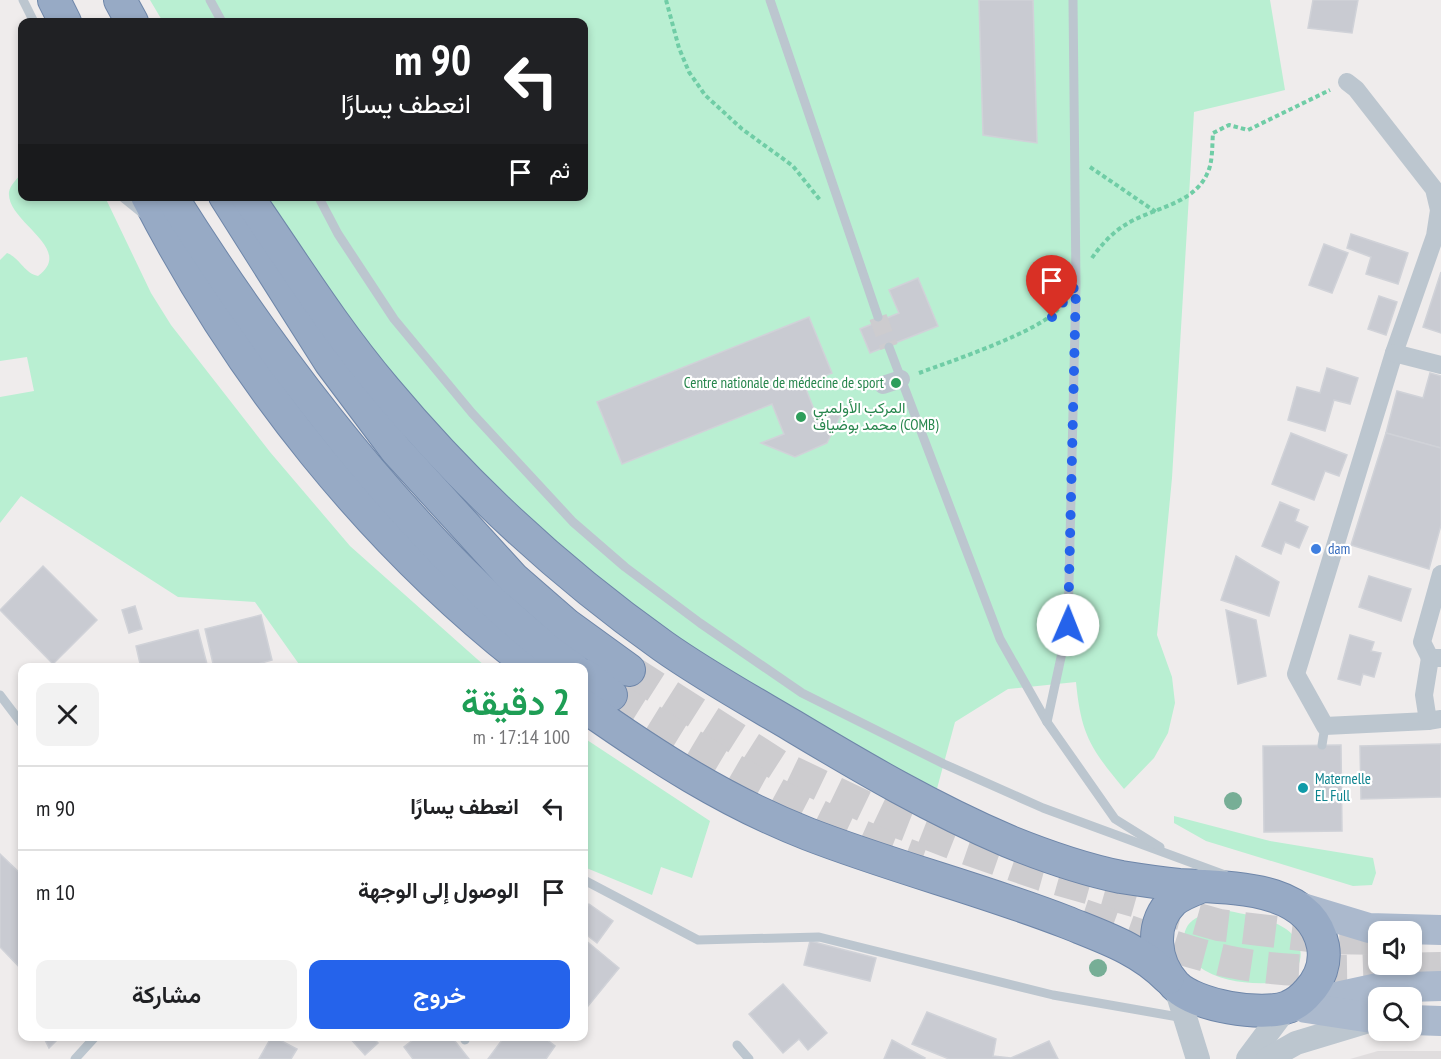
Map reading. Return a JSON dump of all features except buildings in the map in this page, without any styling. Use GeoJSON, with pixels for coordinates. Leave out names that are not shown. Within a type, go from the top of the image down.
{"type":"FeatureCollection","features":[{"type":"Feature","properties":{"kind":"highway"},"geometry":{"type":"LineString","coordinates":[[54,0],[63,18]]}},
{"type":"Feature","properties":{"kind":"highway"},"geometry":{"type":"LineString","coordinates":[[120,0],[130,18]]}},
{"type":"Feature","properties":{"kind":"highway"},"geometry":{"type":"LineString","coordinates":[[150,201],[226,332],[278,405],[341,485],[463,610],[527,663]]}},
{"type":"Feature","properties":{"kind":"highway"},"geometry":{"type":"LineString","coordinates":[[174,201],[254,323],[382,486],[488,598],[566,663]]}},
{"type":"Feature","properties":{"kind":"highway"},"geometry":{"type":"LineString","coordinates":[[228,201],[330,362],[396,450],[513,578],[567,625],[629,670]]}},
{"type":"Feature","properties":{"kind":"highway"},"geometry":{"type":"LineString","coordinates":[[250,201],[351,345],[413,420],[538,547],[585,587],[666,648],[826,746],[934,808],[1045,856],[1082,867],[1156,883],[1256,891],[1293,905],[1317,928],[1322,942],[1324,962],[1320,974],[1311,990],[1292,1007],[1262,1011],[1233,1007],[1198,998],[1175,985],[1141,954],[1102,937],[1003,898],[857,852],[760,814],[682,772],[597,700],[588,683]]}},
{"type":"Feature","properties":{"kind":"highway"},"geometry":{"type":"LineString","coordinates":[[1175,985],[1159,958],[1159,928],[1162,918],[1175,899],[1203,886]]}},
{"type":"Feature","properties":{"kind":"main road"},"geometry":{"type":"LineString","coordinates":[[1293,905],[1369,928],[1441,930]]}},
{"type":"Feature","properties":{"kind":"main road"},"geometry":{"type":"LineString","coordinates":[[1292,1007],[1378,988],[1441,986]]}},
{"type":"Feature","properties":{"kind":"main road"},"geometry":{"type":"LineString","coordinates":[[1292,1007],[1368,1018]]}},
{"type":"Feature","properties":{"kind":"main road"},"geometry":{"type":"LineString","coordinates":[[1422,1020],[1441,1021]]}},
{"type":"Feature","properties":{"kind":"street"},"geometry":{"type":"LineString","coordinates":[[1347,82],[1356,89],[1434,189],[1438,210],[1435,236],[1394,353],[1296,674],[1325,726],[1434,720],[1424,695],[1436,658],[1422,642],[1441,574]]}},
{"type":"Feature","properties":{"kind":"street"},"geometry":{"type":"LineString","coordinates":[[1394,353],[1441,365]]}},
{"type":"Feature","properties":{"kind":"street"},"geometry":{"type":"LineString","coordinates":[[884,384],[901,379]]}},
{"type":"Feature","properties":{"kind":"street"},"geometry":{"type":"LineString","coordinates":[[1175,985],[1198,1059]]}},
{"type":"Feature","properties":{"kind":"street"},"geometry":{"type":"LineString","coordinates":[[1248,1059],[1292,1007]]}},
{"type":"Feature","properties":{"kind":"street"},"geometry":{"type":"LineString","coordinates":[[1268,1059],[1296,1043],[1368,1021]]}},
{"type":"Feature","properties":{"kind":"lane"},"geometry":{"type":"LineString","coordinates":[[23,0],[32,18]]}},
{"type":"Feature","properties":{"kind":"lane"},"geometry":{"type":"LineString","coordinates":[[210,0],[220,18]]}},
{"type":"Feature","properties":{"kind":"lane"},"geometry":{"type":"LineString","coordinates":[[770,0],[878,317]]}},
{"type":"Feature","properties":{"kind":"lane"},"geometry":{"type":"LineString","coordinates":[[1047,722],[1068,625],[1076,285],[1072,0]]}},
{"type":"Feature","properties":{"kind":"lane"},"geometry":{"type":"LineString","coordinates":[[127,201],[149,218],[185,265]]}},
{"type":"Feature","properties":{"kind":"lane"},"geometry":{"type":"LineString","coordinates":[[321,201],[394,319],[472,413],[573,522],[625,567],[700,623],[802,693],[944,764],[1043,808],[1230,876],[1256,891]]}},
{"type":"Feature","properties":{"kind":"lane"},"geometry":{"type":"LineString","coordinates":[[889,347],[1000,639],[1047,722],[1115,819],[1177,858]]}},
{"type":"Feature","properties":{"kind":"lane"},"geometry":{"type":"LineString","coordinates":[[0,695],[18,719]]}},
{"type":"Feature","properties":{"kind":"lane"},"geometry":{"type":"LineString","coordinates":[[1322,745],[1325,726]]}},
{"type":"Feature","properties":{"kind":"lane"},"geometry":{"type":"LineString","coordinates":[[588,882],[698,940],[819,937],[1053,995],[1187,1019]]}},
{"type":"Feature","properties":{"kind":"lane"},"geometry":{"type":"LineString","coordinates":[[75,1059],[91,1041]]}},
{"type":"Feature","properties":{"kind":"lane"},"geometry":{"type":"LineString","coordinates":[[737,1045],[749,1059]]}},
{"type":"Feature","properties":{"kind":"path"},"geometry":{"type":"LineString","coordinates":[[666,0],[679,48],[689,72],[705,94],[742,129],[793,166],[848,232]]}},
{"type":"Feature","properties":{"kind":"path"},"geometry":{"type":"LineString","coordinates":[[901,379],[972,354],[1052,317],[1098,250],[1126,224],[1156,212],[1200,188],[1209,172],[1213,133],[1229,125],[1248,130],[1347,82]]}},
{"type":"Feature","properties":{"kind":"path"},"geometry":{"type":"LineString","coordinates":[[1074,140],[1090,167],[1156,212]]}},
{"type":"Feature","properties":{"kind":"shaded area"},"geometry":{"type":"Polygon","coordinates":[[[1378,1051],[1441,1051],[1441,1059],[1350,1059],[1378,1051]]]}},
{"type":"Feature","properties":{"kind":"green space","name":"المركب الأولمبي محمد بوضياف (COMB)"},"geometry":{"type":"Polygon","coordinates":[[[150,0],[1270,0],[1285,90],[1194,112],[1172,478],[1157,635],[1172,677],[1175,703],[1168,733],[1154,758],[1124,789],[1103,763],[1085,729],[1076,682],[1008,689],[955,722],[935,796],[710,664],[591,577],[491,484],[374,356],[269,201],[588,201],[588,18],[161,18],[150,0]]]}},
{"type":"Feature","properties":{"kind":"green space"},"geometry":{"type":"Polygon","coordinates":[[[18,177],[18,201],[107,201],[151,293],[171,325],[270,452],[350,546],[482,663],[298,663],[255,602],[178,597],[21,496],[0,523],[0,397],[34,391],[27,357],[0,361],[0,260],[7,253],[29,272],[38,276],[48,266],[49,255],[45,245],[11,203],[9,192],[18,177]]]}},
{"type":"Feature","properties":{"kind":"green space"},"geometry":{"type":"Polygon","coordinates":[[[588,741],[710,821],[692,878],[661,867],[652,895],[588,869],[588,741]]]}},
{"type":"Feature","properties":{"kind":"green space"},"geometry":{"type":"Polygon","coordinates":[[[1174,816],[1270,841],[1373,858],[1376,873],[1372,885],[1353,886],[1206,841],[1174,823],[1174,816]]]}},
{"type":"Feature","properties":{"kind":"green space"},"geometry":{"type":"Polygon","coordinates":[[[1229,911],[1280,925],[1294,937],[1301,954],[1299,963],[1289,977],[1269,983],[1232,981],[1214,975],[1193,962],[1184,943],[1187,927],[1192,921],[1205,914],[1229,911]]]}},
{"type":"Feature","properties":{"kind":"tunnel"},"geometry":{"type":"LineString","coordinates":[[878,317],[889,347]]}},
{"type":"Feature","properties":{"kind":"tunnel"},"geometry":{"type":"LineString","coordinates":[[629,670],[778,765],[895,821],[964,848],[1042,875],[1219,925],[1326,938],[1368,939]]}},
{"type":"Feature","properties":{"kind":"tunnel"},"geometry":{"type":"LineString","coordinates":[[611,695],[762,786],[841,826],[922,860]]}},
{"type":"Feature","properties":{"kind":"tunnel"},"geometry":{"type":"LineString","coordinates":[[1083,915],[1197,954],[1261,967],[1312,971],[1441,968]]}},
{"type":"Feature","properties":{"kind":"place","name":"Centre nationale de médecine de sport"},"geometry":{"type":"Point","coordinates":[896,383]}},
{"type":"Feature","properties":{"kind":"place","name":"المركب الأولمبي محمد بوضياف (COMB)"},"geometry":{"type":"Point","coordinates":[801,417]}},
{"type":"Feature","properties":{"kind":"place","name":"dam"},"geometry":{"type":"Point","coordinates":[1316,549]}},
{"type":"Feature","properties":{"kind":"place","name":"Maternelle EL Full"},"geometry":{"type":"Point","coordinates":[1303,788]}},
{"type":"Feature","properties":{"kind":"route"},"geometry":{"type":"LineString","coordinates":[[1052,317],[1076,285],[1068,625]]}}]}
